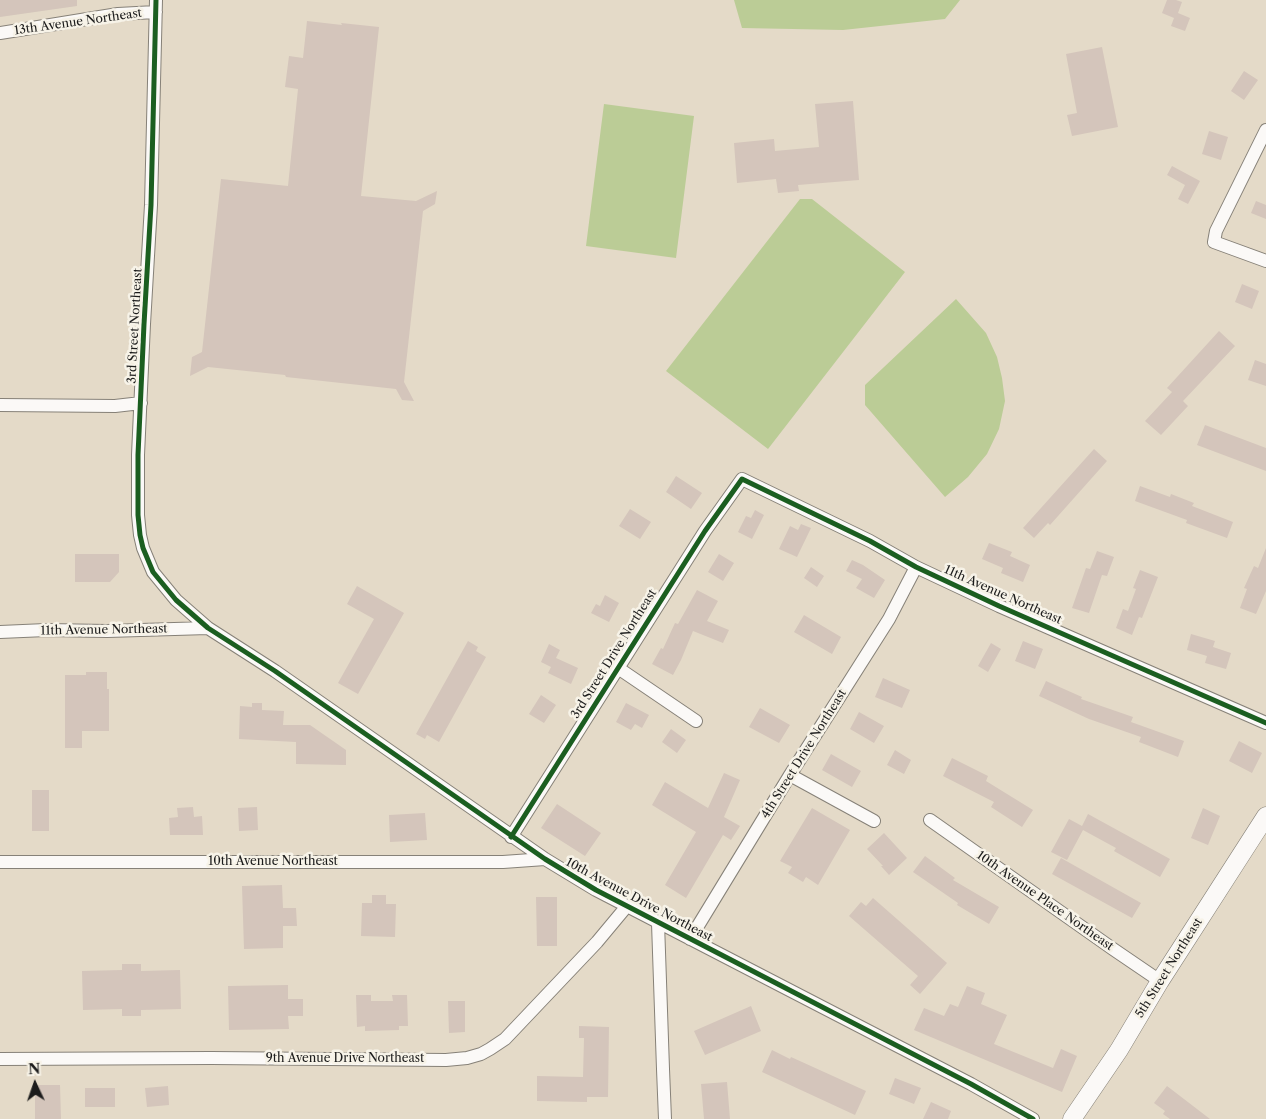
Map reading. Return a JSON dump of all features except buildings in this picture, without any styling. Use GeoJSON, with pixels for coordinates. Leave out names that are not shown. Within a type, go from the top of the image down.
{"type":"FeatureCollection","features":[{"type":"Feature","properties":{"kind":"street","name":"13th Avenue Northeast"},"geometry":{"type":"LineString","coordinates":[[0,33],[156,6]]}},
{"type":"Feature","properties":{"kind":"street","name":"3rd Street Northeast"},"geometry":{"type":"LineString","coordinates":[[156,6],[151,205],[138,455],[138,515],[143,548],[153,572],[176,600],[208,628]]}},
{"type":"Feature","properties":{"kind":"street"},"geometry":{"type":"LineString","coordinates":[[1266,130],[1216,231],[1214,242],[1266,261]]}},
{"type":"Feature","properties":{"kind":"street"},"geometry":{"type":"LineString","coordinates":[[0,405],[115,406],[141,403]]}},
{"type":"Feature","properties":{"kind":"street","name":"11th Avenue Northeast"},"geometry":{"type":"LineString","coordinates":[[738,484],[742,479],[870,542],[916,567],[999,606],[1266,723]]}},
{"type":"Feature","properties":{"kind":"street","name":"3rd Street Drive Northeast"},"geometry":{"type":"LineString","coordinates":[[511,837],[705,531],[738,484]]}},
{"type":"Feature","properties":{"kind":"street","name":"4th Street Drive Northeast"},"geometry":{"type":"LineString","coordinates":[[690,939],[790,775],[889,619],[916,567]]}},
{"type":"Feature","properties":{"kind":"street","name":"11th Avenue Northeast"},"geometry":{"type":"LineString","coordinates":[[0,632],[208,628]]}},
{"type":"Feature","properties":{"kind":"street","name":"10th Avenue Drive Northeast"},"geometry":{"type":"LineString","coordinates":[[208,628],[275,671],[410,764],[511,837],[596,890],[971,1084],[1033,1119]]}},
{"type":"Feature","properties":{"kind":"street"},"geometry":{"type":"LineString","coordinates":[[618,668],[696,721]]}},
{"type":"Feature","properties":{"kind":"street"},"geometry":{"type":"LineString","coordinates":[[790,775],[874,821]]}},
{"type":"Feature","properties":{"kind":"street","name":"5th Street Northeast"},"geometry":{"type":"LineString","coordinates":[[1072,1119],[1118,1050],[1266,816]]}},
{"type":"Feature","properties":{"kind":"street","name":"10th Avenue Place Northeast"},"geometry":{"type":"LineString","coordinates":[[930,820],[1160,981]]}},
{"type":"Feature","properties":{"kind":"street","name":"10th Avenue Northeast"},"geometry":{"type":"LineString","coordinates":[[0,862],[503,862],[546,859]]}},
{"type":"Feature","properties":{"kind":"street","name":"9th Avenue Drive Northeast"},"geometry":{"type":"LineString","coordinates":[[0,1059],[446,1060],[467,1058],[481,1054],[505,1038],[597,942],[627,906]]}},
{"type":"Feature","properties":{"kind":"street"},"geometry":{"type":"LineString","coordinates":[[658,923],[665,1119]]}},
{"type":"Feature","properties":{"kind":"green space"},"geometry":{"type":"Polygon","coordinates":[[[734,0],[960,0],[945,19],[843,30],[742,28],[734,0]]]}},
{"type":"Feature","properties":{"kind":"green space"},"geometry":{"type":"Polygon","coordinates":[[[604,104],[694,116],[676,258],[586,246],[604,104]]]}},
{"type":"Feature","properties":{"kind":"green space"},"geometry":{"type":"Polygon","coordinates":[[[800,199],[812,199],[905,272],[768,449],[666,371],[800,199]]]}},
{"type":"Feature","properties":{"kind":"green space"},"geometry":{"type":"Polygon","coordinates":[[[956,299],[986,333],[997,357],[1005,401],[999,429],[987,454],[968,477],[945,497],[865,405],[865,385],[956,299]]]}},
{"type":"Feature","properties":{"kind":"cycle path"},"geometry":{"type":"LineString","coordinates":[[156,0],[151,205],[138,455],[140,535],[153,572],[176,600],[208,628],[275,671],[545,859],[596,890],[971,1084],[1033,1119]]}},
{"type":"Feature","properties":{"kind":"cycle path"},"geometry":{"type":"LineString","coordinates":[[511,837],[705,531],[742,479],[870,541],[916,567],[999,606],[1266,723]]}}]}
